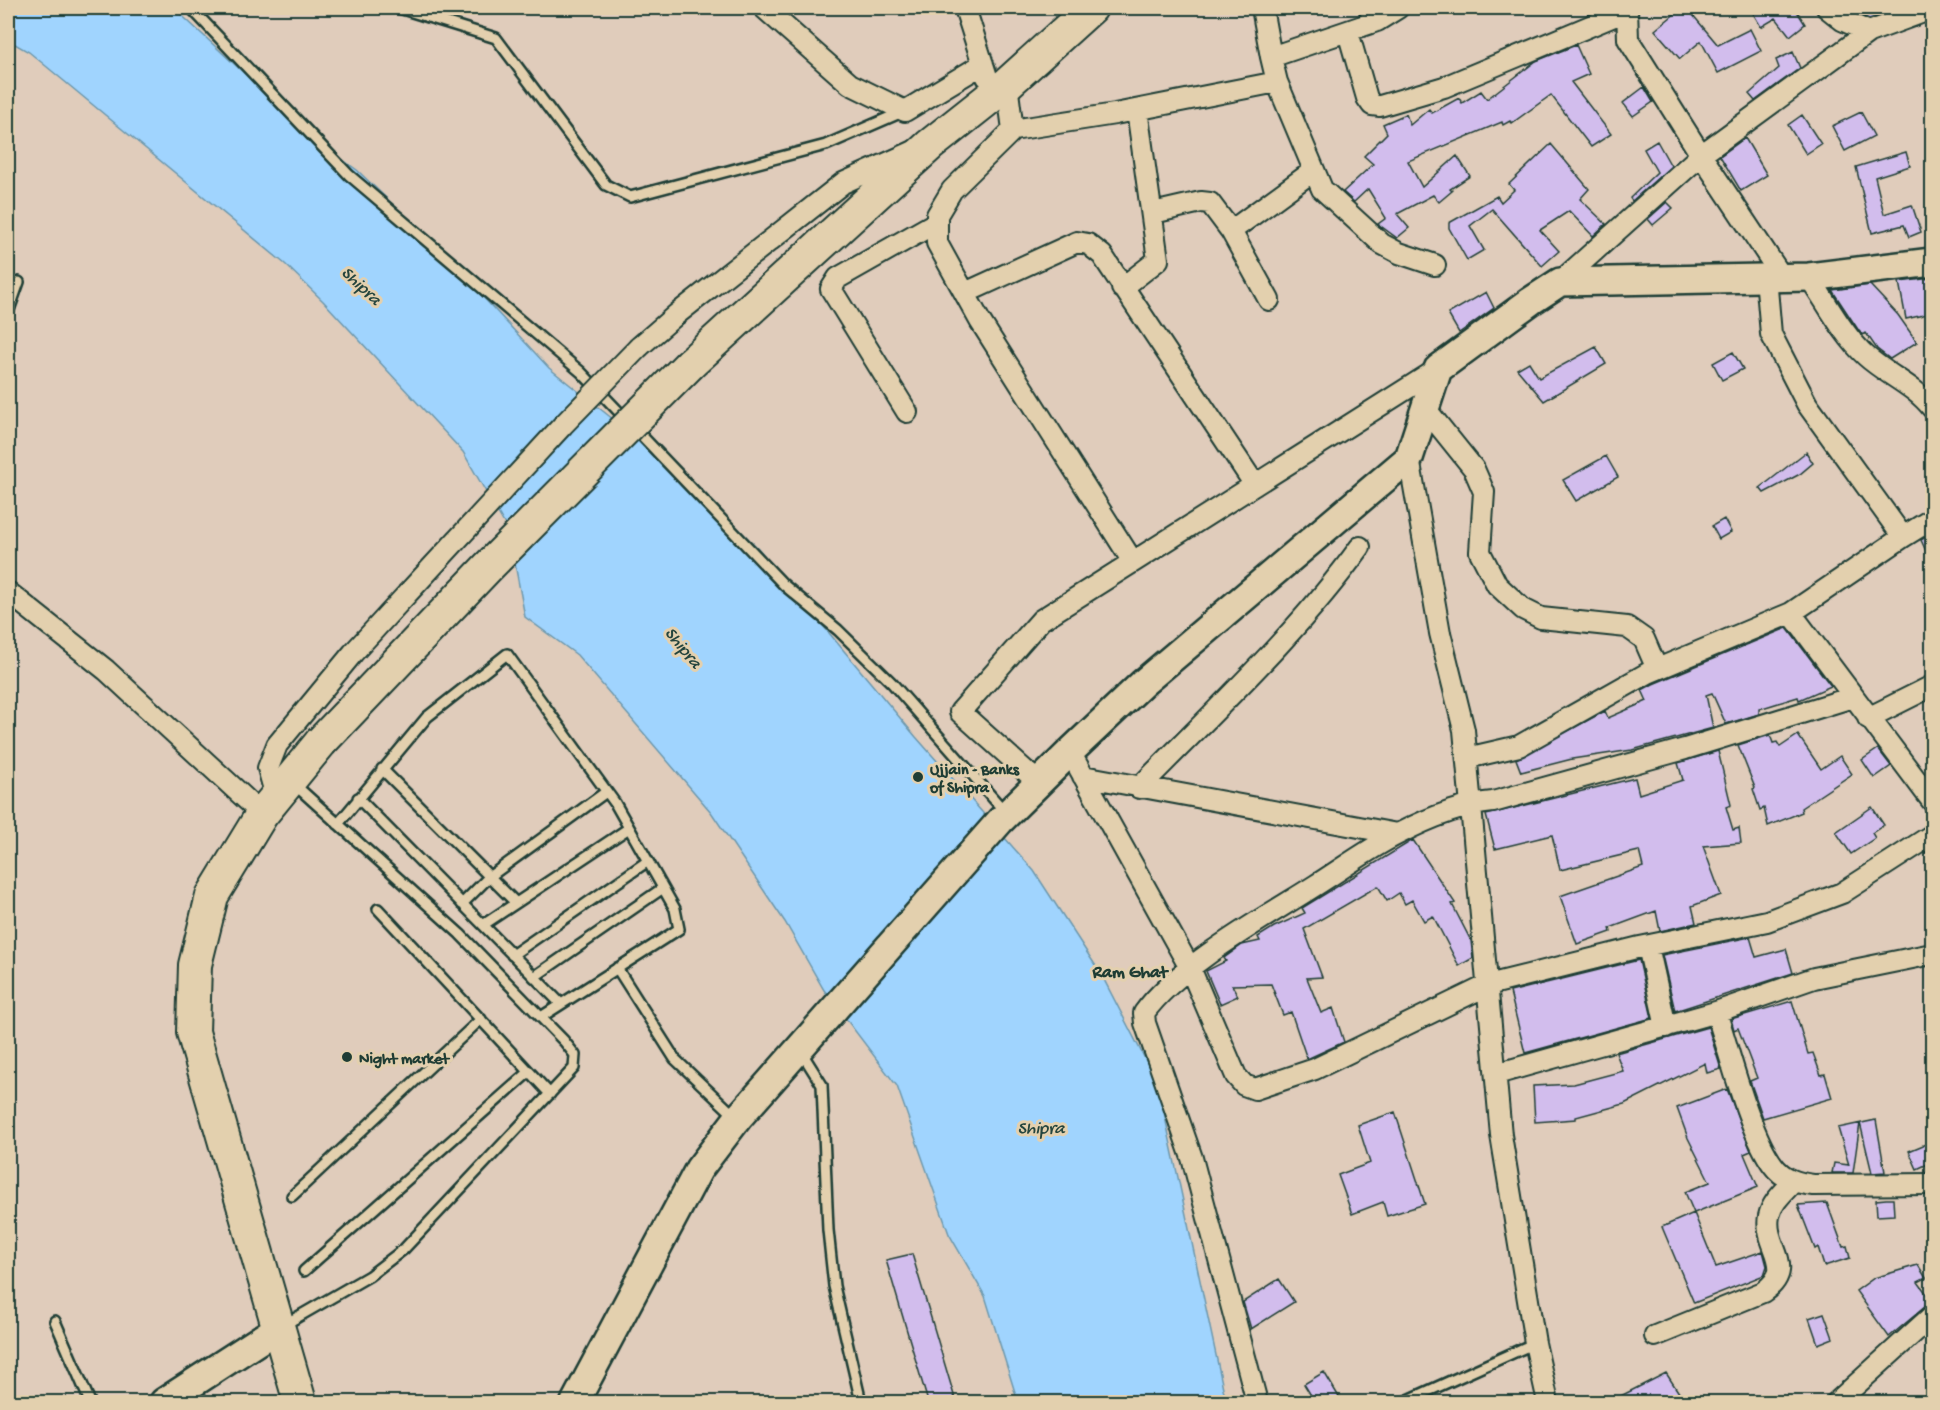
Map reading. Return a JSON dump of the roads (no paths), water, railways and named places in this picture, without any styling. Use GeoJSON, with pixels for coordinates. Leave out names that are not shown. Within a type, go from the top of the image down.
{"type":"FeatureCollection","features":[{"type":"Feature","properties":{"kind":"main road"},"geometry":{"type":"LineString","coordinates":[[300,1402],[193,1032],[195,965],[212,896],[276,797],[321,742],[488,567],[690,364],[930,145],[1000,88],[1091,8]]}},
{"type":"Feature","properties":{"kind":"main road"},"geometry":{"type":"LineString","coordinates":[[575,1402],[699,1168],[738,1118],[1004,818],[1070,752],[1143,683],[1409,458],[1438,369],[1560,282],[1809,277],[1932,262]]}},
{"type":"Feature","properties":{"kind":"main road"},"geometry":{"type":"LineString","coordinates":[[164,1402],[278,1328]]}},
{"type":"Feature","properties":{"kind":"street"},"geometry":{"type":"LineString","coordinates":[[764,8],[850,84],[905,111],[983,64]]}},
{"type":"Feature","properties":{"kind":"street"},"geometry":{"type":"LineString","coordinates":[[965,8],[983,64],[1000,88],[1013,130]]}},
{"type":"Feature","properties":{"kind":"street"},"geometry":{"type":"LineString","coordinates":[[1262,8],[1276,82],[1313,171],[1329,197],[1382,244],[1399,253],[1435,265]]}},
{"type":"Feature","properties":{"kind":"street"},"geometry":{"type":"LineString","coordinates":[[1271,57],[1348,32],[1373,14],[1398,8]]}},
{"type":"Feature","properties":{"kind":"street"},"geometry":{"type":"LineString","coordinates":[[1827,8],[1842,20],[1869,32]]}},
{"type":"Feature","properties":{"kind":"street"},"geometry":{"type":"LineString","coordinates":[[1348,32],[1367,98],[1372,105],[1380,106],[1444,87],[1627,9],[1628,39],[1774,277],[1771,334],[1807,404],[1903,537]]}},
{"type":"Feature","properties":{"kind":"street"},"geometry":{"type":"LineString","coordinates":[[1560,282],[1701,155],[1869,32],[1926,11],[1932,11]]}},
{"type":"Feature","properties":{"kind":"street"},"geometry":{"type":"LineString","coordinates":[[1133,562],[965,293],[937,243],[937,215],[952,190],[1013,130],[1137,110],[1276,82]]}},
{"type":"Feature","properties":{"kind":"street"},"geometry":{"type":"LineString","coordinates":[[1122,288],[1158,260],[1137,110]]}},
{"type":"Feature","properties":{"kind":"street"},"geometry":{"type":"LineString","coordinates":[[276,797],[268,768],[277,745],[353,653],[563,425],[639,347],[677,314],[843,183],[930,145]]}},
{"type":"Feature","properties":{"kind":"street"},"geometry":{"type":"LineString","coordinates":[[1231,231],[1313,171]]}},
{"type":"Feature","properties":{"kind":"street"},"geometry":{"type":"LineString","coordinates":[[1153,213],[1201,202],[1210,203],[1231,231],[1269,300]]}},
{"type":"Feature","properties":{"kind":"street"},"geometry":{"type":"LineString","coordinates":[[907,412],[831,290],[838,278],[937,222]]}},
{"type":"Feature","properties":{"kind":"street"},"geometry":{"type":"LineString","coordinates":[[965,293],[1077,242],[1088,244],[1102,255],[1255,485]]}},
{"type":"Feature","properties":{"kind":"street"},"geometry":{"type":"LineString","coordinates":[[1809,277],[1853,342],[1867,357],[1924,397],[1932,408]]}},
{"type":"Feature","properties":{"kind":"street"},"geometry":{"type":"LineString","coordinates":[[1040,784],[960,712],[1041,620],[1438,369]]}},
{"type":"Feature","properties":{"kind":"street"},"geometry":{"type":"LineString","coordinates":[[1425,408],[1474,469],[1484,492],[1480,552],[1497,585],[1523,609],[1541,618],[1627,627],[1644,639],[1657,669]]}},
{"type":"Feature","properties":{"kind":"street"},"geometry":{"type":"LineString","coordinates":[[1409,458],[1440,633],[1464,730],[1501,1135],[1535,1343],[1548,1402]]}},
{"type":"Feature","properties":{"kind":"street"},"geometry":{"type":"LineString","coordinates":[[1467,758],[1519,746],[1657,669],[1791,613],[1932,519]]}},
{"type":"Feature","properties":{"kind":"street"},"geometry":{"type":"LineString","coordinates":[[1139,788],[1239,685],[1340,575],[1360,547]]}},
{"type":"Feature","properties":{"kind":"street"},"geometry":{"type":"LineString","coordinates":[[8,592],[106,670],[276,797]]}},
{"type":"Feature","properties":{"kind":"street"},"geometry":{"type":"LineString","coordinates":[[1791,613],[1932,801]]}},
{"type":"Feature","properties":{"kind":"street"},"geometry":{"type":"LineString","coordinates":[[1868,718],[1932,686]]}},
{"type":"Feature","properties":{"kind":"street"},"geometry":{"type":"LineString","coordinates":[[1257,1402],[1192,1158],[1145,1023],[1144,1013],[1150,1004],[1190,968],[1397,834],[1471,804],[1493,802],[1685,749],[1853,697]]}},
{"type":"Feature","properties":{"kind":"street"},"geometry":{"type":"LineString","coordinates":[[1070,752],[1190,968],[1236,1076],[1244,1085],[1255,1089],[1315,1069],[1488,985],[1648,946],[1767,921],[1842,893],[1932,835]]}},
{"type":"Feature","properties":{"kind":"street"},"geometry":{"type":"LineString","coordinates":[[1083,776],[1397,834]]}},
{"type":"Feature","properties":{"kind":"street"},"geometry":{"type":"LineString","coordinates":[[1648,946],[1666,1027]]}},
{"type":"Feature","properties":{"kind":"street"},"geometry":{"type":"LineString","coordinates":[[1496,1074],[1716,1012],[1814,978],[1932,954]]}},
{"type":"Feature","properties":{"kind":"street"},"geometry":{"type":"LineString","coordinates":[[1716,1012],[1757,1136],[1773,1166],[1793,1182],[1824,1185],[1932,1184]]}},
{"type":"Feature","properties":{"kind":"street"},"geometry":{"type":"LineString","coordinates":[[1655,1336],[1763,1292],[1773,1285],[1779,1276],[1780,1267],[1768,1225],[1769,1215],[1775,1202],[1793,1182]]}},
{"type":"Feature","properties":{"kind":"street"},"geometry":{"type":"LineString","coordinates":[[1837,1402],[1932,1316]]}},
{"type":"Feature","properties":{"kind":"lane"},"geometry":{"type":"LineString","coordinates":[[191,8],[349,175],[581,372],[784,585],[838,630],[892,683],[1004,818]]}},
{"type":"Feature","properties":{"kind":"lane"},"geometry":{"type":"LineString","coordinates":[[399,8],[496,38],[606,185],[630,197],[826,145],[905,111]]}},
{"type":"Feature","properties":{"kind":"lane"},"geometry":{"type":"LineString","coordinates":[[8,313],[19,282]]}},
{"type":"Feature","properties":{"kind":"lane"},"geometry":{"type":"LineString","coordinates":[[338,824],[428,717],[507,654],[606,792],[629,828],[675,909],[679,929],[541,1017]]}},
{"type":"Feature","properties":{"kind":"lane"},"geometry":{"type":"LineString","coordinates":[[382,769],[516,903]]}},
{"type":"Feature","properties":{"kind":"lane"},"geometry":{"type":"LineString","coordinates":[[462,904],[489,877],[606,792]]}},
{"type":"Feature","properties":{"kind":"lane"},"geometry":{"type":"LineString","coordinates":[[276,797],[338,824],[460,934],[541,1017],[574,1055],[574,1068],[404,1249],[369,1276],[278,1328]]}},
{"type":"Feature","properties":{"kind":"lane"},"geometry":{"type":"LineString","coordinates":[[358,798],[561,1004]]}},
{"type":"Feature","properties":{"kind":"lane"},"geometry":{"type":"LineString","coordinates":[[483,925],[629,828]]}},
{"type":"Feature","properties":{"kind":"lane"},"geometry":{"type":"LineString","coordinates":[[512,955],[648,861]]}},
{"type":"Feature","properties":{"kind":"lane"},"geometry":{"type":"LineString","coordinates":[[534,977],[663,888]]}},
{"type":"Feature","properties":{"kind":"lane"},"geometry":{"type":"LineString","coordinates":[[378,909],[550,1094]]}},
{"type":"Feature","properties":{"kind":"lane"},"geometry":{"type":"LineString","coordinates":[[617,968],[675,1059],[738,1118]]}},
{"type":"Feature","properties":{"kind":"lane"},"geometry":{"type":"LineString","coordinates":[[292,1196],[481,1020]]}},
{"type":"Feature","properties":{"kind":"lane"},"geometry":{"type":"LineString","coordinates":[[806,1041],[822,1085],[828,1230],[834,1286],[861,1402]]}},
{"type":"Feature","properties":{"kind":"lane"},"geometry":{"type":"LineString","coordinates":[[304,1272],[529,1072]]}},
{"type":"Feature","properties":{"kind":"lane"},"geometry":{"type":"LineString","coordinates":[[55,1321],[90,1402]]}},
{"type":"Feature","properties":{"kind":"lane"},"geometry":{"type":"LineString","coordinates":[[1404,1402],[1535,1343]]}},
{"type":"Feature","properties":{"kind":"water","name":"Shipra"},"geometry":{"type":"Polygon","coordinates":[[[8,8],[174,8],[317,141],[357,170],[429,239],[549,368],[688,479],[758,548],[916,737],[1034,871],[1101,974],[1158,1084],[1226,1402],[1018,1402],[985,1296],[949,1234],[897,1086],[824,990],[785,922],[711,812],[577,655],[525,617],[509,532],[463,452],[323,301],[285,264],[29,52],[8,40],[8,8]]]}},
{"type":"Feature","properties":{"kind":"place","name":"Ujjain - Banks of Shipra"},"geometry":{"type":"Point","coordinates":[918,777]}},
{"type":"Feature","properties":{"kind":"place","name":"Night market"},"geometry":{"type":"Point","coordinates":[347,1057]}},
{"type":"Feature","properties":{"kind":"district","name":"Ram Ghat"},"geometry":{"type":"Point","coordinates":[1130,971]}}]}
